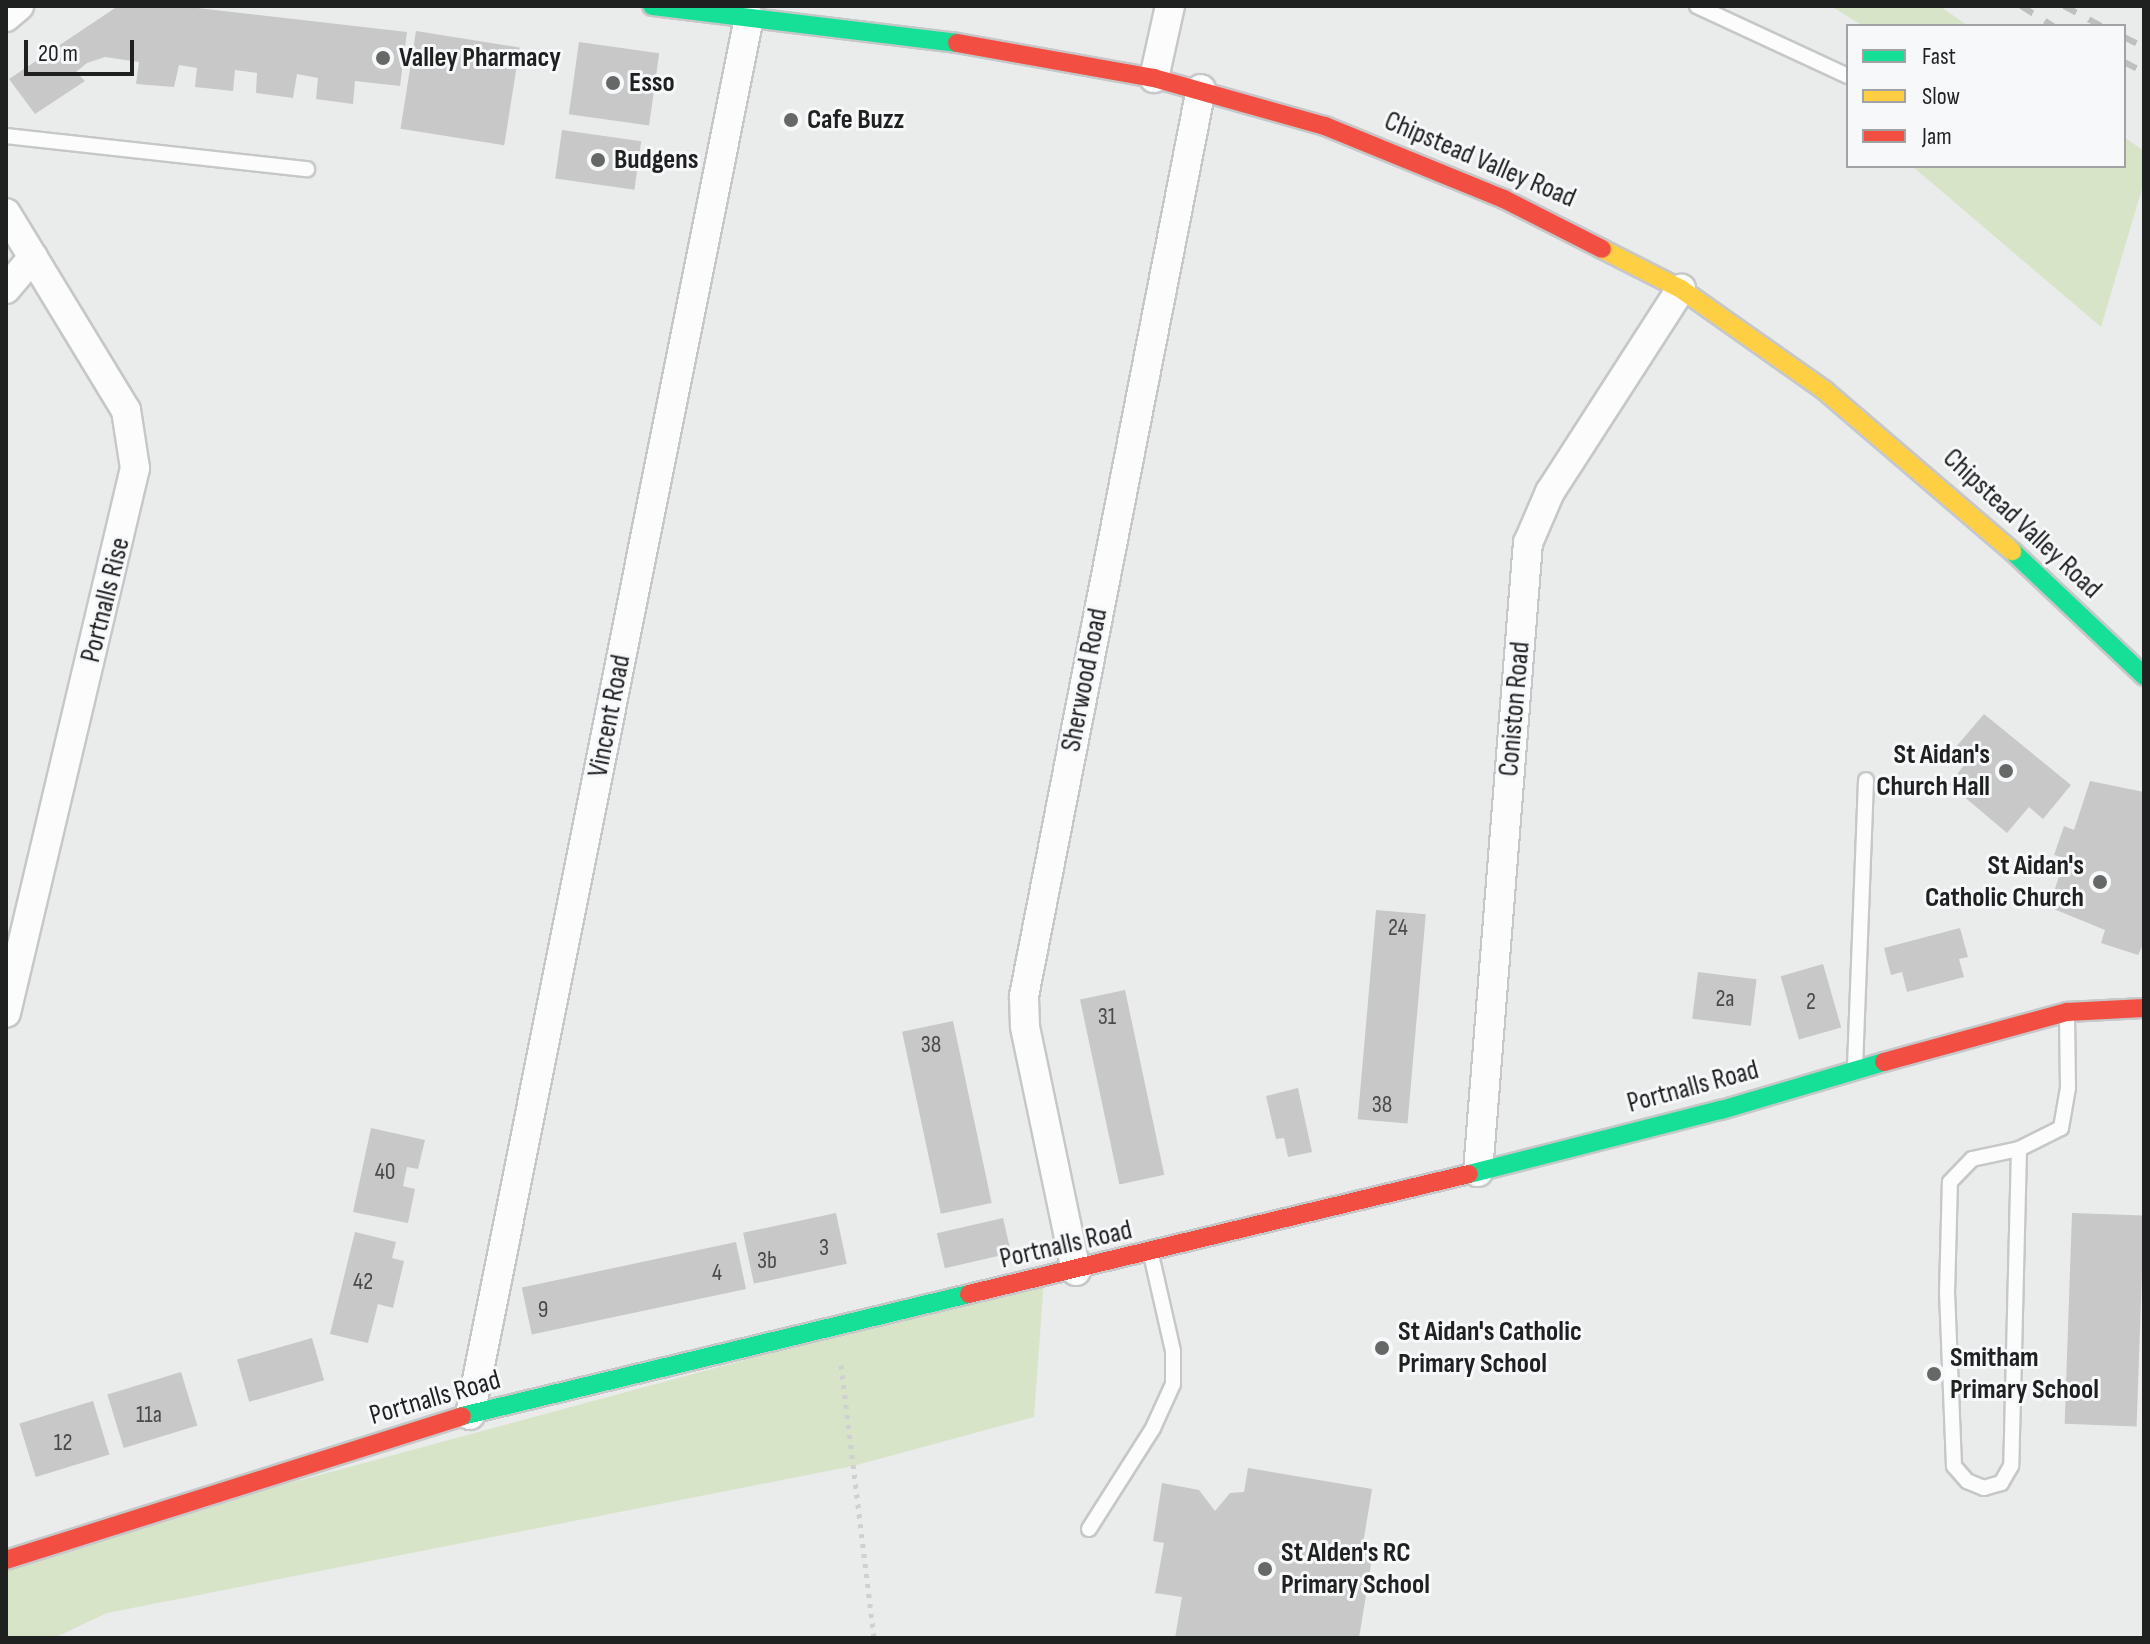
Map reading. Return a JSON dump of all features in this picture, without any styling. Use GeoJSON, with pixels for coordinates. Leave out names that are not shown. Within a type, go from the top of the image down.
{"type":"FeatureCollection","features":[{"type":"Feature","properties":{"kind":"street"},"geometry":{"type":"LineString","coordinates":[[6,17],[19,6]]}},
{"type":"Feature","properties":{"kind":"street","name":"Chipstead Valley Road"},"geometry":{"type":"LineString","coordinates":[[652,6],[951,42],[1201,89],[1386,149],[1564,227],[1681,289],[1785,361],[1970,511],[2144,676]]}},
{"type":"Feature","properties":{"kind":"street"},"geometry":{"type":"LineString","coordinates":[[1154,78],[1170,6]]}},
{"type":"Feature","properties":{"kind":"street","name":"Vincent Road"},"geometry":{"type":"LineString","coordinates":[[470,1415],[749,18]]}},
{"type":"Feature","properties":{"kind":"street","name":"Sherwood Road"},"geometry":{"type":"LineString","coordinates":[[1076,1271],[1025,1026],[1024,996],[1201,89]]}},
{"type":"Feature","properties":{"kind":"street","name":"Portnalls Rise"},"geometry":{"type":"LineString","coordinates":[[6,213],[126,410],[135,468],[6,1013]]}},
{"type":"Feature","properties":{"kind":"street"},"geometry":{"type":"LineString","coordinates":[[6,289],[33,257]]}},
{"type":"Feature","properties":{"kind":"street","name":"Coniston Road"},"geometry":{"type":"LineString","coordinates":[[1478,1172],[1528,543],[1550,492],[1681,289]]}},
{"type":"Feature","properties":{"kind":"street","name":"Portnalls Road"},"geometry":{"type":"LineString","coordinates":[[6,1560],[470,1415],[1478,1172],[2067,1012],[2144,1008]]}},
{"type":"Feature","properties":{"kind":"lane"},"geometry":{"type":"LineString","coordinates":[[1697,6],[1846,75]]}},
{"type":"Feature","properties":{"kind":"lane"},"geometry":{"type":"LineString","coordinates":[[6,136],[307,169]]}},
{"type":"Feature","properties":{"kind":"lane"},"geometry":{"type":"LineString","coordinates":[[1854,1071],[1866,780]]}},
{"type":"Feature","properties":{"kind":"lane"},"geometry":{"type":"LineString","coordinates":[[2019,1149],[2011,1466],[2001,1483],[1984,1488],[1967,1481],[1954,1466],[1947,1211],[1950,1182],[1972,1159],[2019,1149],[2061,1128],[2068,1088],[2067,1012]]}},
{"type":"Feature","properties":{"kind":"lane"},"geometry":{"type":"LineString","coordinates":[[1089,1529],[1153,1428],[1173,1384],[1173,1351],[1151,1253]]}},
{"type":"Feature","properties":{"kind":"path"},"geometry":{"type":"LineString","coordinates":[[836,1328],[874,1638]]}},
{"type":"Feature","properties":{"kind":"green space"},"geometry":{"type":"Polygon","coordinates":[[[1831,6],[1940,6],[1965,24],[1860,24],[1831,6]]]}},
{"type":"Feature","properties":{"kind":"green space"},"geometry":{"type":"Polygon","coordinates":[[[2126,138],[2144,151],[2144,182],[2101,327],[1914,168],[2126,168],[2126,138]]]}},
{"type":"Feature","properties":{"kind":"green space"},"geometry":{"type":"Polygon","coordinates":[[[1044,1279],[1034,1417],[853,1466],[107,1613],[54,1638],[6,1638],[6,1560],[1044,1279]]]}},
{"type":"Feature","properties":{"kind":"building"},"geometry":{"type":"Polygon","coordinates":[[[118,6],[180,6],[407,32],[400,86],[355,81],[353,104],[316,99],[318,78],[297,74],[293,98],[256,93],[257,73],[235,70],[233,91],[195,87],[197,68],[179,65],[174,87],[136,84],[139,62],[105,57],[87,63],[76,72],[85,81],[35,114],[9,79],[118,6]]]}},
{"type":"Feature","properties":{"kind":"building"},"geometry":{"type":"Polygon","coordinates":[[[416,31],[520,47],[504,145],[401,129],[416,31]]]}},
{"type":"Feature","properties":{"kind":"building","name":"Esso"},"geometry":{"type":"Polygon","coordinates":[[[579,42],[659,53],[649,126],[569,114],[579,42]]]}},
{"type":"Feature","properties":{"kind":"building","name":"Budgens"},"geometry":{"type":"Polygon","coordinates":[[[562,130],[641,141],[634,190],[555,179],[562,130]]]}},
{"type":"Feature","properties":{"kind":"building","name":"St Aidan's Church Hall"},"geometry":{"type":"Polygon","coordinates":[[[1984,714],[2071,785],[2043,819],[2029,807],[2007,833],[1949,784],[1969,759],[1955,748],[1984,714]]]}},
{"type":"Feature","properties":{"kind":"building","name":"St Aidan's Catholic Church"},"geometry":{"type":"Polygon","coordinates":[[[2090,781],[2144,792],[2144,943],[2138,955],[2101,943],[2105,930],[2049,907],[2065,858],[2054,855],[2064,826],[2074,830],[2090,781]]]}},
{"type":"Feature","properties":{"kind":"building"},"geometry":{"type":"Polygon","coordinates":[[[1376,910],[1426,914],[1408,1124],[1358,1119],[1376,910]]]}},
{"type":"Feature","properties":{"kind":"building"},"geometry":{"type":"Polygon","coordinates":[[[1960,928],[1968,957],[1959,959],[1964,977],[1907,992],[1902,972],[1891,975],[1884,948],[1960,928]]]}},
{"type":"Feature","properties":{"kind":"building"},"geometry":{"type":"Polygon","coordinates":[[[1823,964],[1841,1027],[1799,1040],[1781,976],[1823,964]]]}},
{"type":"Feature","properties":{"kind":"building"},"geometry":{"type":"Polygon","coordinates":[[[1698,972],[1757,979],[1751,1026],[1692,1019],[1698,972]]]}},
{"type":"Feature","properties":{"kind":"building"},"geometry":{"type":"Polygon","coordinates":[[[1125,990],[1164,1175],[1119,1184],[1080,1000],[1125,990]]]}},
{"type":"Feature","properties":{"kind":"building"},"geometry":{"type":"Polygon","coordinates":[[[953,1021],[992,1203],[941,1214],[902,1032],[953,1021]]]}},
{"type":"Feature","properties":{"kind":"building"},"geometry":{"type":"Polygon","coordinates":[[[1298,1088],[1312,1152],[1288,1157],[1284,1138],[1276,1139],[1266,1096],[1298,1088]]]}},
{"type":"Feature","properties":{"kind":"building"},"geometry":{"type":"Polygon","coordinates":[[[371,1128],[425,1140],[418,1169],[407,1167],[403,1186],[415,1189],[408,1223],[353,1212],[371,1128]]]}},
{"type":"Feature","properties":{"kind":"building"},"geometry":{"type":"Polygon","coordinates":[[[836,1213],[847,1264],[754,1284],[743,1233],[836,1213]]]}},
{"type":"Feature","properties":{"kind":"building"},"geometry":{"type":"Polygon","coordinates":[[[2072,1213],[2144,1216],[2137,1426],[2065,1424],[2072,1213]]]}},
{"type":"Feature","properties":{"kind":"building"},"geometry":{"type":"Polygon","coordinates":[[[1003,1218],[1011,1253],[945,1268],[937,1233],[1003,1218]]]}},
{"type":"Feature","properties":{"kind":"building"},"geometry":{"type":"Polygon","coordinates":[[[355,1232],[396,1242],[392,1258],[404,1261],[393,1308],[378,1304],[368,1343],[330,1334],[355,1232]]]}},
{"type":"Feature","properties":{"kind":"building"},"geometry":{"type":"Polygon","coordinates":[[[736,1242],[746,1289],[532,1334],[522,1288],[736,1242]]]}},
{"type":"Feature","properties":{"kind":"building"},"geometry":{"type":"Polygon","coordinates":[[[312,1338],[324,1380],[249,1402],[237,1359],[312,1338]]]}},
{"type":"Feature","properties":{"kind":"building"},"geometry":{"type":"Polygon","coordinates":[[[181,1372],[197,1426],[124,1448],[107,1395],[181,1372]]]}},
{"type":"Feature","properties":{"kind":"building"},"geometry":{"type":"Polygon","coordinates":[[[93,1401],[109,1455],[36,1477],[19,1424],[93,1401]]]}},
{"type":"Feature","properties":{"kind":"building","name":"St AIden's RC Primary School"},"geometry":{"type":"Polygon","coordinates":[[[1248,1468],[1372,1489],[1363,1544],[1374,1546],[1359,1638],[1175,1638],[1182,1597],[1155,1593],[1164,1543],[1153,1541],[1162,1483],[1199,1490],[1215,1511],[1230,1493],[1244,1492],[1248,1468]]]}},
{"type":"Feature","properties":{"kind":"railway"},"geometry":{"type":"LineString","coordinates":[[2021,6],[2050,24]]}},
{"type":"Feature","properties":{"kind":"railway"},"geometry":{"type":"LineString","coordinates":[[2064,6],[2097,24]]}},
{"type":"Feature","properties":{"kind":"railway"},"geometry":{"type":"LineString","coordinates":[[2126,38],[2144,47]]}},
{"type":"Feature","properties":{"kind":"railway"},"geometry":{"type":"LineString","coordinates":[[2126,63],[2144,72]]}},
{"type":"Feature","properties":{"kind":"traffic: fast"},"geometry":{"type":"LineString","coordinates":[[652,6],[957,43]]}},
{"type":"Feature","properties":{"kind":"traffic: fast"},"geometry":{"type":"LineString","coordinates":[[2012,551],[2144,676]]}},
{"type":"Feature","properties":{"kind":"traffic: fast"},"geometry":{"type":"LineString","coordinates":[[1469,1174],[1721,1110],[1884,1062]]}},
{"type":"Feature","properties":{"kind":"traffic: fast"},"geometry":{"type":"LineString","coordinates":[[462,1416],[969,1294]]}},
{"type":"Feature","properties":{"kind":"traffic: slow"},"geometry":{"type":"LineString","coordinates":[[1602,249],[1681,289],[1824,390],[2012,551]]}},
{"type":"Feature","properties":{"kind":"traffic: jam"},"geometry":{"type":"LineString","coordinates":[[957,43],[1154,78],[1325,126],[1504,199],[1602,249]]}},
{"type":"Feature","properties":{"kind":"traffic: jam"},"geometry":{"type":"LineString","coordinates":[[1884,1062],[2067,1012],[2144,1008]]}},
{"type":"Feature","properties":{"kind":"traffic: jam"},"geometry":{"type":"LineString","coordinates":[[969,1294],[1469,1174]]}},
{"type":"Feature","properties":{"kind":"traffic: jam"},"geometry":{"type":"LineString","coordinates":[[6,1560],[462,1416]]}},
{"type":"Feature","properties":{"kind":"place","name":"Valley Pharmacy"},"geometry":{"type":"Point","coordinates":[383,58]}},
{"type":"Feature","properties":{"kind":"place","name":"Esso"},"geometry":{"type":"Point","coordinates":[613,83]}},
{"type":"Feature","properties":{"kind":"place","name":"Cafe Buzz"},"geometry":{"type":"Point","coordinates":[791,120]}},
{"type":"Feature","properties":{"kind":"place","name":"Budgens"},"geometry":{"type":"Point","coordinates":[598,160]}},
{"type":"Feature","properties":{"kind":"place","name":"St Aidan's Church Hall"},"geometry":{"type":"Point","coordinates":[2006,771]}},
{"type":"Feature","properties":{"kind":"place","name":"St Aidan's Catholic Church"},"geometry":{"type":"Point","coordinates":[2100,882]}},
{"type":"Feature","properties":{"kind":"place","name":"St Aidan's Catholic Primary School"},"geometry":{"type":"Point","coordinates":[1382,1348]}},
{"type":"Feature","properties":{"kind":"place","name":"Smitham Primary School"},"geometry":{"type":"Point","coordinates":[1934,1374]}},
{"type":"Feature","properties":{"kind":"place","name":"St AIden's RC Primary School"},"geometry":{"type":"Point","coordinates":[1265,1569]}}]}
